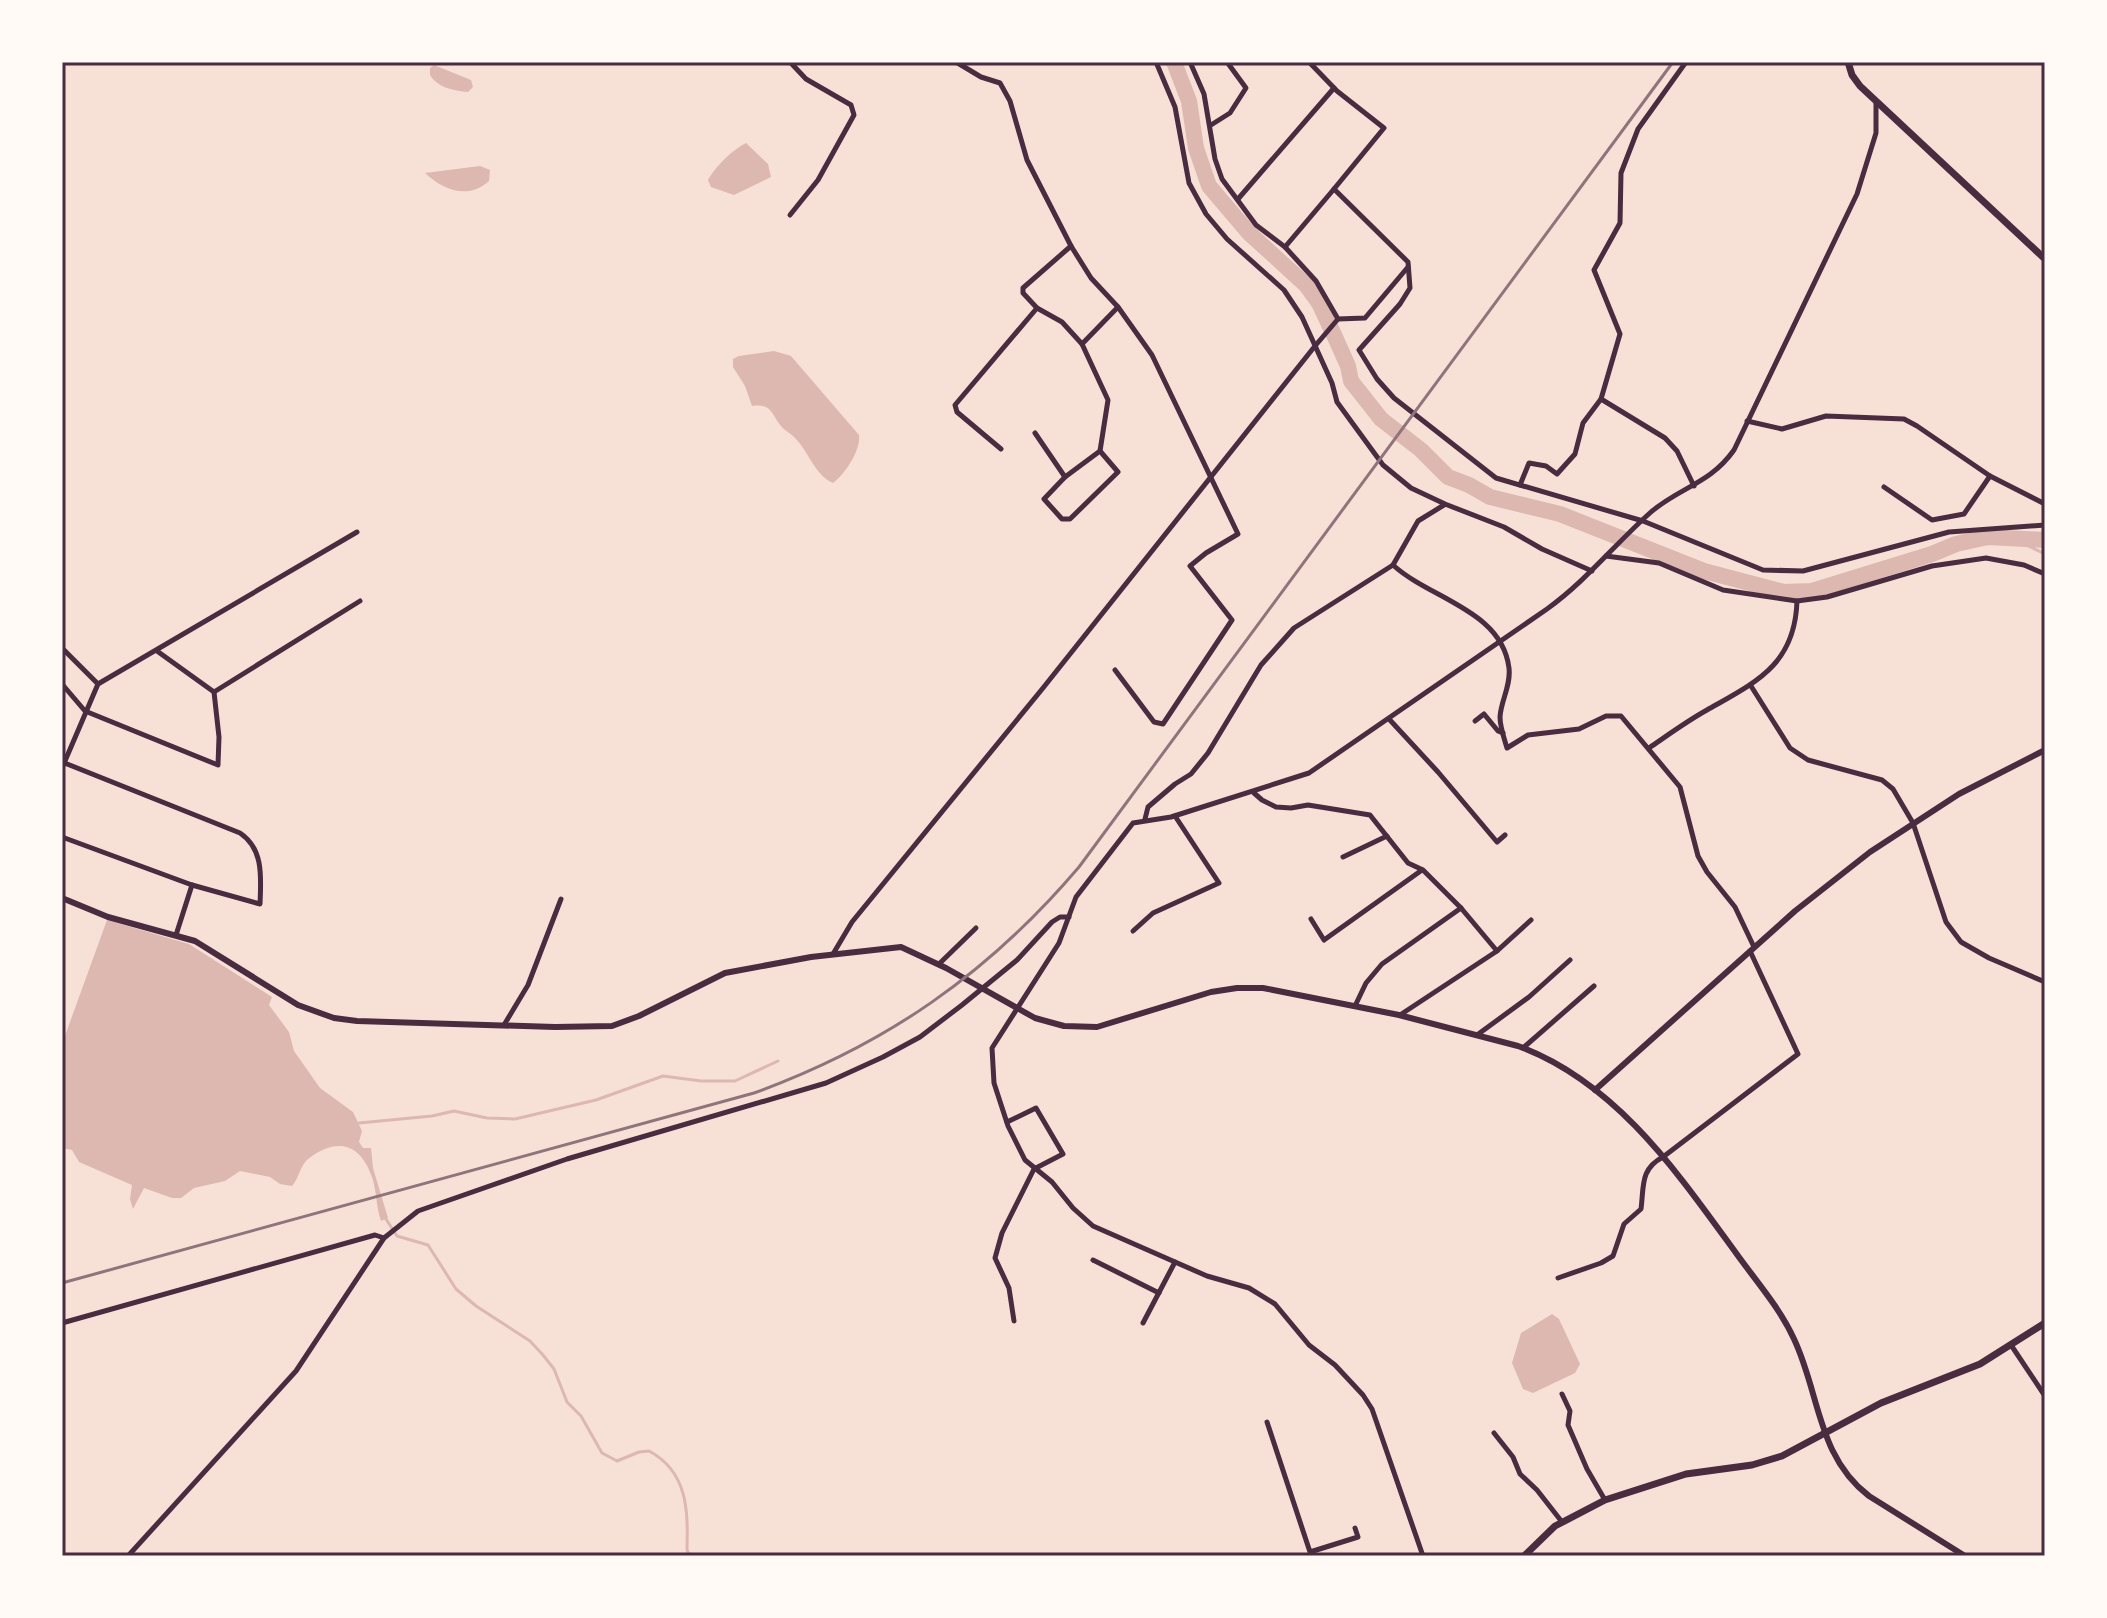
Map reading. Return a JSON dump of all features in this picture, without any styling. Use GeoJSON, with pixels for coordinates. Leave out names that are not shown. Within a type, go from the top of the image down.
{"type":"FeatureCollection","features":[{"type":"Feature","properties":{"kind":"main road"},"geometry":{"type":"LineString","coordinates":[[1848,62],[1852,75],[1876,101],[2045,259]]}},
{"type":"Feature","properties":{"kind":"main road"},"geometry":{"type":"LineString","coordinates":[[1524,1556],[1562,1522],[1605,1500],[1686,1474],[1761,1463],[1782,1456],[1881,1403],[1980,1364],[2045,1323]]}},
{"type":"Feature","properties":{"kind":"street"},"geometry":{"type":"LineString","coordinates":[[790,62],[806,79],[851,105],[854,115],[818,180],[790,215]]}},
{"type":"Feature","properties":{"kind":"street"},"geometry":{"type":"LineString","coordinates":[[956,62],[981,77],[1000,83],[1010,101],[1027,160],[1071,246],[1091,278],[1118,307],[1164,377],[1238,534],[1190,566],[1232,620],[1163,724],[1154,722],[1115,670]]}},
{"type":"Feature","properties":{"kind":"street"},"geometry":{"type":"LineString","coordinates":[[1156,62],[1175,107],[1189,183],[1206,214],[1227,239],[1284,290],[1302,317],[1332,383],[1337,402],[1376,458],[1411,488],[1504,527],[1542,549],[1592,571]]}},
{"type":"Feature","properties":{"kind":"street"},"geometry":{"type":"LineString","coordinates":[[1190,62],[1204,94],[1215,159],[1222,179],[1256,225],[1285,247],[1316,281],[1338,319]]}},
{"type":"Feature","properties":{"kind":"street"},"geometry":{"type":"LineString","coordinates":[[1211,125],[1230,113],[1246,88],[1227,62]]}},
{"type":"Feature","properties":{"kind":"street"},"geometry":{"type":"LineString","coordinates":[[1285,247],[1384,128],[1334,88],[1309,62]]}},
{"type":"Feature","properties":{"kind":"street"},"geometry":{"type":"LineString","coordinates":[[1520,485],[1529,463],[1546,466],[1557,474],[1575,454],[1583,423],[1601,399],[1620,334],[1594,270],[1620,223],[1621,173],[1638,129],[1686,62]]}},
{"type":"Feature","properties":{"kind":"street"},"geometry":{"type":"LineString","coordinates":[[1238,199],[1334,88]]}},
{"type":"Feature","properties":{"kind":"street"},"geometry":{"type":"LineString","coordinates":[[1423,1556],[1372,1409],[1363,1395],[1335,1365],[1309,1345],[1275,1304],[1249,1288],[1207,1276],[1093,1226],[1073,1208],[1052,1182],[1025,1160],[1007,1122],[994,1083],[992,1048],[1059,943],[1076,897],[1133,823],[1175,816],[1309,773],[1555,604],[1652,511],[1720,468],[1734,450],[1857,194],[1876,133],[1876,101]]}},
{"type":"Feature","properties":{"kind":"street"},"geometry":{"type":"LineString","coordinates":[[1334,189],[1408,262],[1410,288],[1400,304],[1359,350],[1363,359],[1394,398],[1496,478],[1643,521],[1763,570],[1790,572],[1815,569],[1949,532],[2045,525]]}},
{"type":"Feature","properties":{"kind":"street"},"geometry":{"type":"LineString","coordinates":[[1071,246],[1023,288],[1023,293],[1037,308],[1062,322],[1082,344],[1108,400],[1100,451],[1065,477],[1044,499],[1062,519],[1070,519],[1118,472],[1100,451]]}},
{"type":"Feature","properties":{"kind":"street"},"geometry":{"type":"LineString","coordinates":[[833,954],[852,922],[1315,346],[1338,319],[1365,318],[1408,267]]}},
{"type":"Feature","properties":{"kind":"street"},"geometry":{"type":"LineString","coordinates":[[1082,344],[1118,307]]}},
{"type":"Feature","properties":{"kind":"street"},"geometry":{"type":"LineString","coordinates":[[1001,449],[957,412],[955,405],[1037,308]]}},
{"type":"Feature","properties":{"kind":"street"},"geometry":{"type":"LineString","coordinates":[[1601,399],[1665,438],[1677,451],[1694,486]]}},
{"type":"Feature","properties":{"kind":"street"},"geometry":{"type":"LineString","coordinates":[[1747,421],[1782,429],[1826,416],[1904,419],[1990,476],[2045,504]]}},
{"type":"Feature","properties":{"kind":"street"},"geometry":{"type":"LineString","coordinates":[[1035,433],[1065,477]]}},
{"type":"Feature","properties":{"kind":"street"},"geometry":{"type":"LineString","coordinates":[[1884,487],[1932,520],[1964,514],[1990,476]]}},
{"type":"Feature","properties":{"kind":"street"},"geometry":{"type":"LineString","coordinates":[[1145,819],[1148,807],[1191,774],[1208,753],[1261,665],[1294,628],[1393,565],[1418,521],[1445,504]]}},
{"type":"Feature","properties":{"kind":"street"},"geometry":{"type":"LineString","coordinates":[[62,837],[192,885],[260,904],[261,871],[253,842],[240,833],[63,764],[98,684],[357,532]]}},
{"type":"Feature","properties":{"kind":"street"},"geometry":{"type":"LineString","coordinates":[[1606,556],[1659,563],[1723,590],[1797,601],[1827,597],[1932,566],[1986,558],[2024,565],[2045,574]]}},
{"type":"Feature","properties":{"kind":"street"},"geometry":{"type":"LineString","coordinates":[[1393,565],[1435,594],[1471,612],[1501,640],[1509,679],[1500,714],[1507,748],[1528,735],[1579,729],[1606,716],[1621,716],[1649,748],[1680,787],[1698,856],[1735,907],[1798,1054],[1652,1163],[1645,1175],[1641,1209],[1624,1224],[1613,1256],[1558,1278]]}},
{"type":"Feature","properties":{"kind":"street"},"geometry":{"type":"LineString","coordinates":[[214,692],[360,601]]}},
{"type":"Feature","properties":{"kind":"street"},"geometry":{"type":"LineString","coordinates":[[1649,748],[1704,711],[1751,686],[1783,655],[1796,625],[1797,601]]}},
{"type":"Feature","properties":{"kind":"street"},"geometry":{"type":"LineString","coordinates":[[62,648],[98,684]]}},
{"type":"Feature","properties":{"kind":"street"},"geometry":{"type":"LineString","coordinates":[[62,684],[85,711],[218,765],[214,692],[157,651]]}},
{"type":"Feature","properties":{"kind":"street"},"geometry":{"type":"LineString","coordinates":[[1751,686],[1790,748],[1808,760],[1882,780],[1893,789],[1913,823],[1946,922],[1961,942],[1989,958],[2045,982]]}},
{"type":"Feature","properties":{"kind":"street"},"geometry":{"type":"LineString","coordinates":[[1475,721],[1484,714],[1503,734]]}},
{"type":"Feature","properties":{"kind":"street"},"geometry":{"type":"LineString","coordinates":[[1389,719],[1497,842],[1505,835]]}},
{"type":"Feature","properties":{"kind":"street"},"geometry":{"type":"LineString","coordinates":[[1595,1090],[1834,879],[1913,823],[1971,788],[2045,750]]}},
{"type":"Feature","properties":{"kind":"street"},"geometry":{"type":"LineString","coordinates":[[1254,792],[1276,807],[1308,805],[1339,811],[1361,811],[1370,815],[1408,863],[1423,870],[1461,908],[1497,951]]}},
{"type":"Feature","properties":{"kind":"street"},"geometry":{"type":"LineString","coordinates":[[1133,931],[1153,913],[1219,883],[1175,816]]}},
{"type":"Feature","properties":{"kind":"street"},"geometry":{"type":"LineString","coordinates":[[1343,857],[1387,836]]}},
{"type":"Feature","properties":{"kind":"street"},"geometry":{"type":"LineString","coordinates":[[1311,919],[1324,940],[1423,870]]}},
{"type":"Feature","properties":{"kind":"street"},"geometry":{"type":"LineString","coordinates":[[176,935],[192,885]]}},
{"type":"Feature","properties":{"kind":"street"},"geometry":{"type":"LineString","coordinates":[[62,898],[108,917],[195,941],[298,1005],[334,1018],[383,1022],[612,1026],[639,1016],[716,975],[833,954],[901,947],[1050,1023],[1084,1028],[1109,1024],[1211,992],[1237,988],[1280,989],[1399,1015],[1523,1048],[1595,1090],[1621,1111],[1687,1185],[1781,1316],[1803,1361],[1825,1433],[1840,1466],[1857,1486],[1965,1556]]}},
{"type":"Feature","properties":{"kind":"street"},"geometry":{"type":"LineString","coordinates":[[504,1025],[528,985],[561,899]]}},
{"type":"Feature","properties":{"kind":"street"},"geometry":{"type":"LineString","coordinates":[[1355,1006],[1366,983],[1382,964],[1461,908]]}},
{"type":"Feature","properties":{"kind":"street"},"geometry":{"type":"LineString","coordinates":[[128,1556],[296,1371],[384,1238],[418,1211],[484,1186],[826,1083],[920,1037],[1017,960],[1052,922],[1060,917],[1069,917]]}},
{"type":"Feature","properties":{"kind":"street"},"geometry":{"type":"LineString","coordinates":[[1399,1015],[1497,951],[1531,920]]}},
{"type":"Feature","properties":{"kind":"street"},"geometry":{"type":"LineString","coordinates":[[943,966],[976,928]]}},
{"type":"Feature","properties":{"kind":"street"},"geometry":{"type":"LineString","coordinates":[[1477,1035],[1529,997],[1570,960]]}},
{"type":"Feature","properties":{"kind":"street"},"geometry":{"type":"LineString","coordinates":[[1523,1048],[1594,986]]}},
{"type":"Feature","properties":{"kind":"street"},"geometry":{"type":"LineString","coordinates":[[1007,1122],[1036,1108],[1063,1154],[1034,1169],[1002,1233],[995,1258],[1009,1288],[1014,1321]]}},
{"type":"Feature","properties":{"kind":"street"},"geometry":{"type":"LineString","coordinates":[[62,1323],[375,1235],[384,1238]]}},
{"type":"Feature","properties":{"kind":"street"},"geometry":{"type":"LineString","coordinates":[[1093,1260],[1159,1293]]}},
{"type":"Feature","properties":{"kind":"street"},"geometry":{"type":"LineString","coordinates":[[1143,1323],[1175,1262]]}},
{"type":"Feature","properties":{"kind":"street"},"geometry":{"type":"LineString","coordinates":[[2011,1345],[2045,1396]]}},
{"type":"Feature","properties":{"kind":"street"},"geometry":{"type":"LineString","coordinates":[[1562,1394],[1570,1411],[1568,1425],[1587,1469],[1605,1500]]}},
{"type":"Feature","properties":{"kind":"street"},"geometry":{"type":"LineString","coordinates":[[1267,1422],[1311,1554],[1358,1537],[1355,1528]]}},
{"type":"Feature","properties":{"kind":"street"},"geometry":{"type":"LineString","coordinates":[[1494,1433],[1513,1457],[1520,1474],[1562,1522]]}},
{"type":"Feature","properties":{"kind":"shaded area"},"geometry":{"type":"Polygon","coordinates":[[[434,65],[471,80],[473,87],[468,92],[441,85],[430,75],[430,68],[434,65]]]}},
{"type":"Feature","properties":{"kind":"shaded area"},"geometry":{"type":"Polygon","coordinates":[[[746,143],[768,164],[771,177],[734,195],[711,187],[708,180],[715,170],[746,143]]]}},
{"type":"Feature","properties":{"kind":"shaded area"},"geometry":{"type":"Polygon","coordinates":[[[480,166],[490,170],[489,181],[473,190],[448,188],[425,173],[480,166]]]}},
{"type":"Feature","properties":{"kind":"shaded area"},"geometry":{"type":"Polygon","coordinates":[[[774,351],[791,356],[859,435],[851,461],[833,483],[822,475],[770,410],[764,406],[752,406],[745,386],[733,367],[733,359],[739,356],[774,351]]]}},
{"type":"Feature","properties":{"kind":"shaded area"},"geometry":{"type":"Polygon","coordinates":[[[107,920],[189,944],[272,997],[269,1005],[289,1032],[294,1051],[320,1088],[353,1112],[362,1131],[359,1142],[363,1148],[371,1148],[373,1168],[388,1218],[381,1221],[374,1183],[367,1166],[361,1157],[346,1147],[329,1148],[308,1159],[292,1186],[280,1184],[270,1177],[240,1171],[225,1181],[194,1188],[181,1198],[144,1188],[133,1209],[130,1199],[132,1185],[79,1162],[72,1150],[62,1148],[62,1044],[107,920]]]}},
{"type":"Feature","properties":{"kind":"shaded area"},"geometry":{"type":"Polygon","coordinates":[[[1552,1314],[1559,1319],[1580,1364],[1575,1373],[1533,1393],[1523,1389],[1512,1363],[1521,1333],[1552,1314]]]}},
{"type":"Feature","properties":{"kind":"waterway"},"geometry":{"type":"LineString","coordinates":[[1174,62],[1189,101],[1196,148],[1209,186],[1249,233],[1306,285],[1319,303],[1335,337],[1351,381],[1381,419],[1421,450],[1448,477],[1490,497],[1560,514],[1704,571],[1784,592],[1812,591],[1956,544],[1988,537],[2045,540]]}},
{"type":"Feature","properties":{"kind":"waterway"},"geometry":{"type":"LineString","coordinates":[[2014,539],[2045,554]]}},
{"type":"Feature","properties":{"kind":"waterway"},"geometry":{"type":"LineString","coordinates":[[359,1123],[454,1111],[487,1118],[515,1119],[596,1100],[663,1076],[735,1081],[778,1061]]}},
{"type":"Feature","properties":{"kind":"waterway"},"geometry":{"type":"LineString","coordinates":[[384,1216],[397,1236],[428,1245],[456,1289],[476,1306],[530,1341],[543,1355],[554,1369],[567,1402],[581,1416],[602,1453],[617,1461],[649,1451],[672,1470],[686,1507],[687,1550],[690,1556]]}},
{"type":"Feature","properties":{"kind":"railway"},"geometry":{"type":"LineString","coordinates":[[62,1283],[754,1093],[802,1074],[891,1029],[971,973],[1008,941],[1079,867],[1673,62]]}}]}
